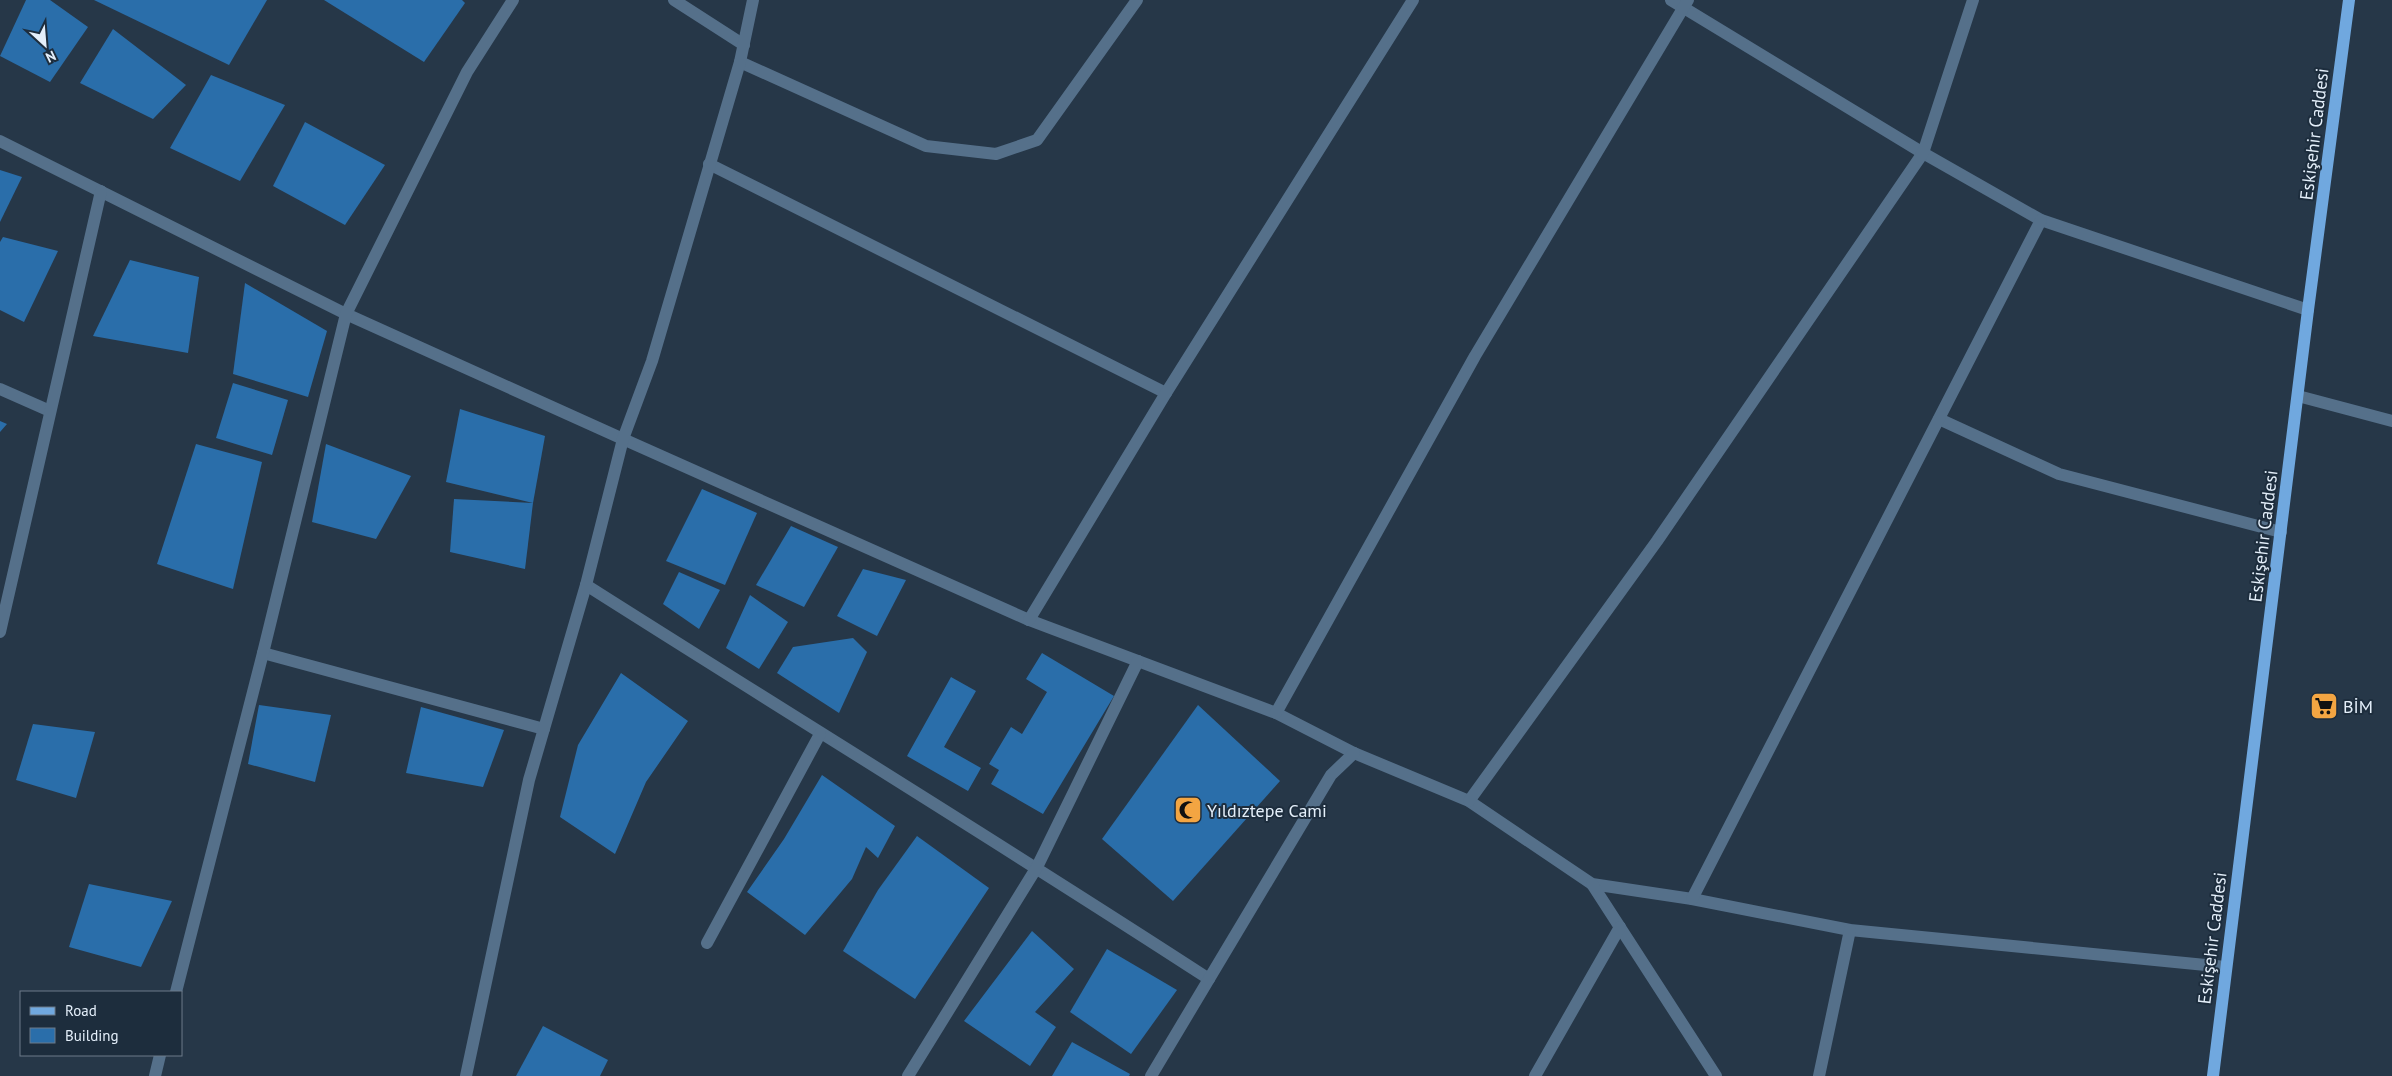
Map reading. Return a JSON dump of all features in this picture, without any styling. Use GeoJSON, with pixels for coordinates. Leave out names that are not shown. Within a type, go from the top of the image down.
{"type":"FeatureCollection","features":[{"type":"Feature","properties":{"kind":"main road","name":"Eskişehir Caddesi"},"geometry":{"type":"LineString","coordinates":[[2213,1076],[2308,310],[2349,0]]}},
{"type":"Feature","properties":{"kind":"street"},"geometry":{"type":"LineString","coordinates":[[176,991],[263,653],[346,314],[467,72],[512,0]]}},
{"type":"Feature","properties":{"kind":"street"},"geometry":{"type":"LineString","coordinates":[[674,0],[744,45]]}},
{"type":"Feature","properties":{"kind":"street"},"geometry":{"type":"LineString","coordinates":[[466,1076],[529,780],[586,585],[623,439],[652,361],[740,62],[753,0]]}},
{"type":"Feature","properties":{"kind":"street"},"geometry":{"type":"LineString","coordinates":[[740,62],[926,146],[996,154],[1037,140],[1136,0]]}},
{"type":"Feature","properties":{"kind":"street"},"geometry":{"type":"LineString","coordinates":[[1029,620],[1166,393],[1412,0]]}},
{"type":"Feature","properties":{"kind":"street"},"geometry":{"type":"LineString","coordinates":[[1671,0],[1686,4],[1923,153],[2041,220],[2308,310]]}},
{"type":"Feature","properties":{"kind":"street"},"geometry":{"type":"LineString","coordinates":[[1469,801],[1657,541],[1923,153],[1973,0]]}},
{"type":"Feature","properties":{"kind":"street"},"geometry":{"type":"LineString","coordinates":[[1276,713],[1475,356],[1686,4]]}},
{"type":"Feature","properties":{"kind":"street"},"geometry":{"type":"LineString","coordinates":[[0,141],[346,314],[623,439],[1029,620],[1276,713],[1354,753],[1469,801],[1592,884],[1716,1076]]}},
{"type":"Feature","properties":{"kind":"street"},"geometry":{"type":"LineString","coordinates":[[709,164],[1166,393]]}},
{"type":"Feature","properties":{"kind":"street"},"geometry":{"type":"LineString","coordinates":[[0,632],[101,191]]}},
{"type":"Feature","properties":{"kind":"street"},"geometry":{"type":"LineString","coordinates":[[1692,899],[2041,220]]}},
{"type":"Feature","properties":{"kind":"street"},"geometry":{"type":"LineString","coordinates":[[0,388],[50,412]]}},
{"type":"Feature","properties":{"kind":"street"},"geometry":{"type":"LineString","coordinates":[[2298,396],[2392,421]]}},
{"type":"Feature","properties":{"kind":"street"},"geometry":{"type":"LineString","coordinates":[[1939,419],[2059,474],[2281,532]]}},
{"type":"Feature","properties":{"kind":"street"},"geometry":{"type":"LineString","coordinates":[[586,585],[820,734],[1037,867],[1209,979]]}},
{"type":"Feature","properties":{"kind":"street"},"geometry":{"type":"LineString","coordinates":[[263,653],[544,729]]}},
{"type":"Feature","properties":{"kind":"street"},"geometry":{"type":"LineString","coordinates":[[908,1076],[1037,867],[1138,661]]}},
{"type":"Feature","properties":{"kind":"street"},"geometry":{"type":"LineString","coordinates":[[707,943],[820,734]]}},
{"type":"Feature","properties":{"kind":"street"},"geometry":{"type":"LineString","coordinates":[[1151,1076],[1332,775],[1354,753]]}},
{"type":"Feature","properties":{"kind":"street"},"geometry":{"type":"LineString","coordinates":[[1592,884],[1692,899],[1850,930],[2226,967]]}},
{"type":"Feature","properties":{"kind":"street"},"geometry":{"type":"LineString","coordinates":[[1535,1076],[1620,926]]}},
{"type":"Feature","properties":{"kind":"street"},"geometry":{"type":"LineString","coordinates":[[1819,1076],[1850,930]]}},
{"type":"Feature","properties":{"kind":"street"},"geometry":{"type":"LineString","coordinates":[[154,1076],[160,1056]]}},
{"type":"Feature","properties":{"kind":"building"},"geometry":{"type":"Polygon","coordinates":[[[26,0],[50,0],[88,27],[50,82],[0,56],[26,0]]]}},
{"type":"Feature","properties":{"kind":"building"},"geometry":{"type":"Polygon","coordinates":[[[94,0],[267,0],[229,65],[94,0]]]}},
{"type":"Feature","properties":{"kind":"building"},"geometry":{"type":"Polygon","coordinates":[[[324,0],[462,0],[465,3],[424,62],[324,0]]]}},
{"type":"Feature","properties":{"kind":"building"},"geometry":{"type":"Polygon","coordinates":[[[113,29],[186,85],[153,119],[80,83],[113,29]]]}},
{"type":"Feature","properties":{"kind":"building"},"geometry":{"type":"Polygon","coordinates":[[[211,75],[285,105],[240,181],[170,148],[211,75]]]}},
{"type":"Feature","properties":{"kind":"building"},"geometry":{"type":"Polygon","coordinates":[[[305,122],[385,165],[345,225],[273,186],[305,122]]]}},
{"type":"Feature","properties":{"kind":"building"},"geometry":{"type":"Polygon","coordinates":[[[0,170],[22,177],[0,222],[0,170]]]}},
{"type":"Feature","properties":{"kind":"building"},"geometry":{"type":"Polygon","coordinates":[[[3,237],[58,251],[24,322],[0,310],[0,242],[3,237]]]}},
{"type":"Feature","properties":{"kind":"building"},"geometry":{"type":"Polygon","coordinates":[[[130,260],[199,277],[188,353],[93,336],[130,260]]]}},
{"type":"Feature","properties":{"kind":"building"},"geometry":{"type":"Polygon","coordinates":[[[245,283],[327,331],[308,397],[233,374],[245,283]]]}},
{"type":"Feature","properties":{"kind":"building"},"geometry":{"type":"Polygon","coordinates":[[[233,383],[288,400],[272,455],[216,438],[233,383]]]}},
{"type":"Feature","properties":{"kind":"building"},"geometry":{"type":"Polygon","coordinates":[[[460,409],[545,436],[533,503],[446,482],[460,409]]]}},
{"type":"Feature","properties":{"kind":"building"},"geometry":{"type":"Polygon","coordinates":[[[0,421],[7,424],[0,432],[0,421]]]}},
{"type":"Feature","properties":{"kind":"building"},"geometry":{"type":"Polygon","coordinates":[[[196,444],[262,462],[233,589],[157,564],[196,444]]]}},
{"type":"Feature","properties":{"kind":"building"},"geometry":{"type":"Polygon","coordinates":[[[326,444],[411,476],[376,539],[312,522],[326,444]]]}},
{"type":"Feature","properties":{"kind":"building"},"geometry":{"type":"Polygon","coordinates":[[[702,489],[757,513],[725,585],[666,561],[702,489]]]}},
{"type":"Feature","properties":{"kind":"building"},"geometry":{"type":"Polygon","coordinates":[[[454,499],[533,503],[525,569],[450,552],[454,499]]]}},
{"type":"Feature","properties":{"kind":"building"},"geometry":{"type":"Polygon","coordinates":[[[791,526],[838,547],[804,607],[756,585],[791,526]]]}},
{"type":"Feature","properties":{"kind":"building"},"geometry":{"type":"Polygon","coordinates":[[[863,569],[906,580],[877,636],[837,616],[863,569]]]}},
{"type":"Feature","properties":{"kind":"building"},"geometry":{"type":"Polygon","coordinates":[[[679,572],[720,590],[699,629],[663,604],[679,572]]]}},
{"type":"Feature","properties":{"kind":"building"},"geometry":{"type":"Polygon","coordinates":[[[750,595],[788,622],[759,669],[726,648],[750,595]]]}},
{"type":"Feature","properties":{"kind":"building"},"geometry":{"type":"Polygon","coordinates":[[[853,638],[867,652],[839,713],[777,673],[793,647],[853,638]]]}},
{"type":"Feature","properties":{"kind":"building"},"geometry":{"type":"Polygon","coordinates":[[[1042,653],[1114,696],[1043,814],[991,784],[999,770],[989,764],[1011,727],[1022,734],[1047,692],[1026,679],[1042,653]]]}},
{"type":"Feature","properties":{"kind":"building"},"geometry":{"type":"Polygon","coordinates":[[[621,673],[688,721],[646,782],[615,854],[560,817],[578,745],[621,673]]]}},
{"type":"Feature","properties":{"kind":"building"},"geometry":{"type":"Polygon","coordinates":[[[951,677],[976,691],[944,747],[981,768],[968,791],[907,756],[951,677]]]}},
{"type":"Feature","properties":{"kind":"building"},"geometry":{"type":"Polygon","coordinates":[[[259,705],[331,715],[315,782],[248,764],[259,705]]]}},
{"type":"Feature","properties":{"kind":"building","name":"Yıldıztepe Cami"},"geometry":{"type":"Polygon","coordinates":[[[1198,705],[1280,781],[1173,901],[1102,839],[1198,705]]]}},
{"type":"Feature","properties":{"kind":"building"},"geometry":{"type":"Polygon","coordinates":[[[421,707],[504,730],[483,787],[406,773],[421,707]]]}},
{"type":"Feature","properties":{"kind":"building"},"geometry":{"type":"Polygon","coordinates":[[[33,724],[95,732],[76,798],[16,780],[33,724]]]}},
{"type":"Feature","properties":{"kind":"building"},"geometry":{"type":"Polygon","coordinates":[[[822,775],[895,826],[878,858],[866,847],[852,879],[805,935],[747,892],[784,839],[822,775]]]}},
{"type":"Feature","properties":{"kind":"building"},"geometry":{"type":"Polygon","coordinates":[[[917,836],[989,888],[915,999],[843,951],[878,890],[917,836]]]}},
{"type":"Feature","properties":{"kind":"building"},"geometry":{"type":"Polygon","coordinates":[[[89,884],[172,901],[141,967],[69,947],[89,884]]]}},
{"type":"Feature","properties":{"kind":"building"},"geometry":{"type":"Polygon","coordinates":[[[1032,931],[1074,969],[1035,1012],[1056,1027],[1030,1066],[964,1021],[1032,931]]]}},
{"type":"Feature","properties":{"kind":"building"},"geometry":{"type":"Polygon","coordinates":[[[1107,949],[1177,990],[1131,1054],[1070,1012],[1107,949]]]}},
{"type":"Feature","properties":{"kind":"building"},"geometry":{"type":"Polygon","coordinates":[[[543,1026],[608,1060],[600,1076],[516,1076],[543,1026]]]}},
{"type":"Feature","properties":{"kind":"building"},"geometry":{"type":"Polygon","coordinates":[[[1072,1042],[1130,1074],[1129,1076],[1052,1076],[1072,1042]]]}},
{"type":"Feature","properties":{"kind":"place","name":"BİM"},"geometry":{"type":"Point","coordinates":[2324,706]}},
{"type":"Feature","properties":{"kind":"place","name":"Yıldıztepe Cami"},"geometry":{"type":"Point","coordinates":[1188,810]}}]}
